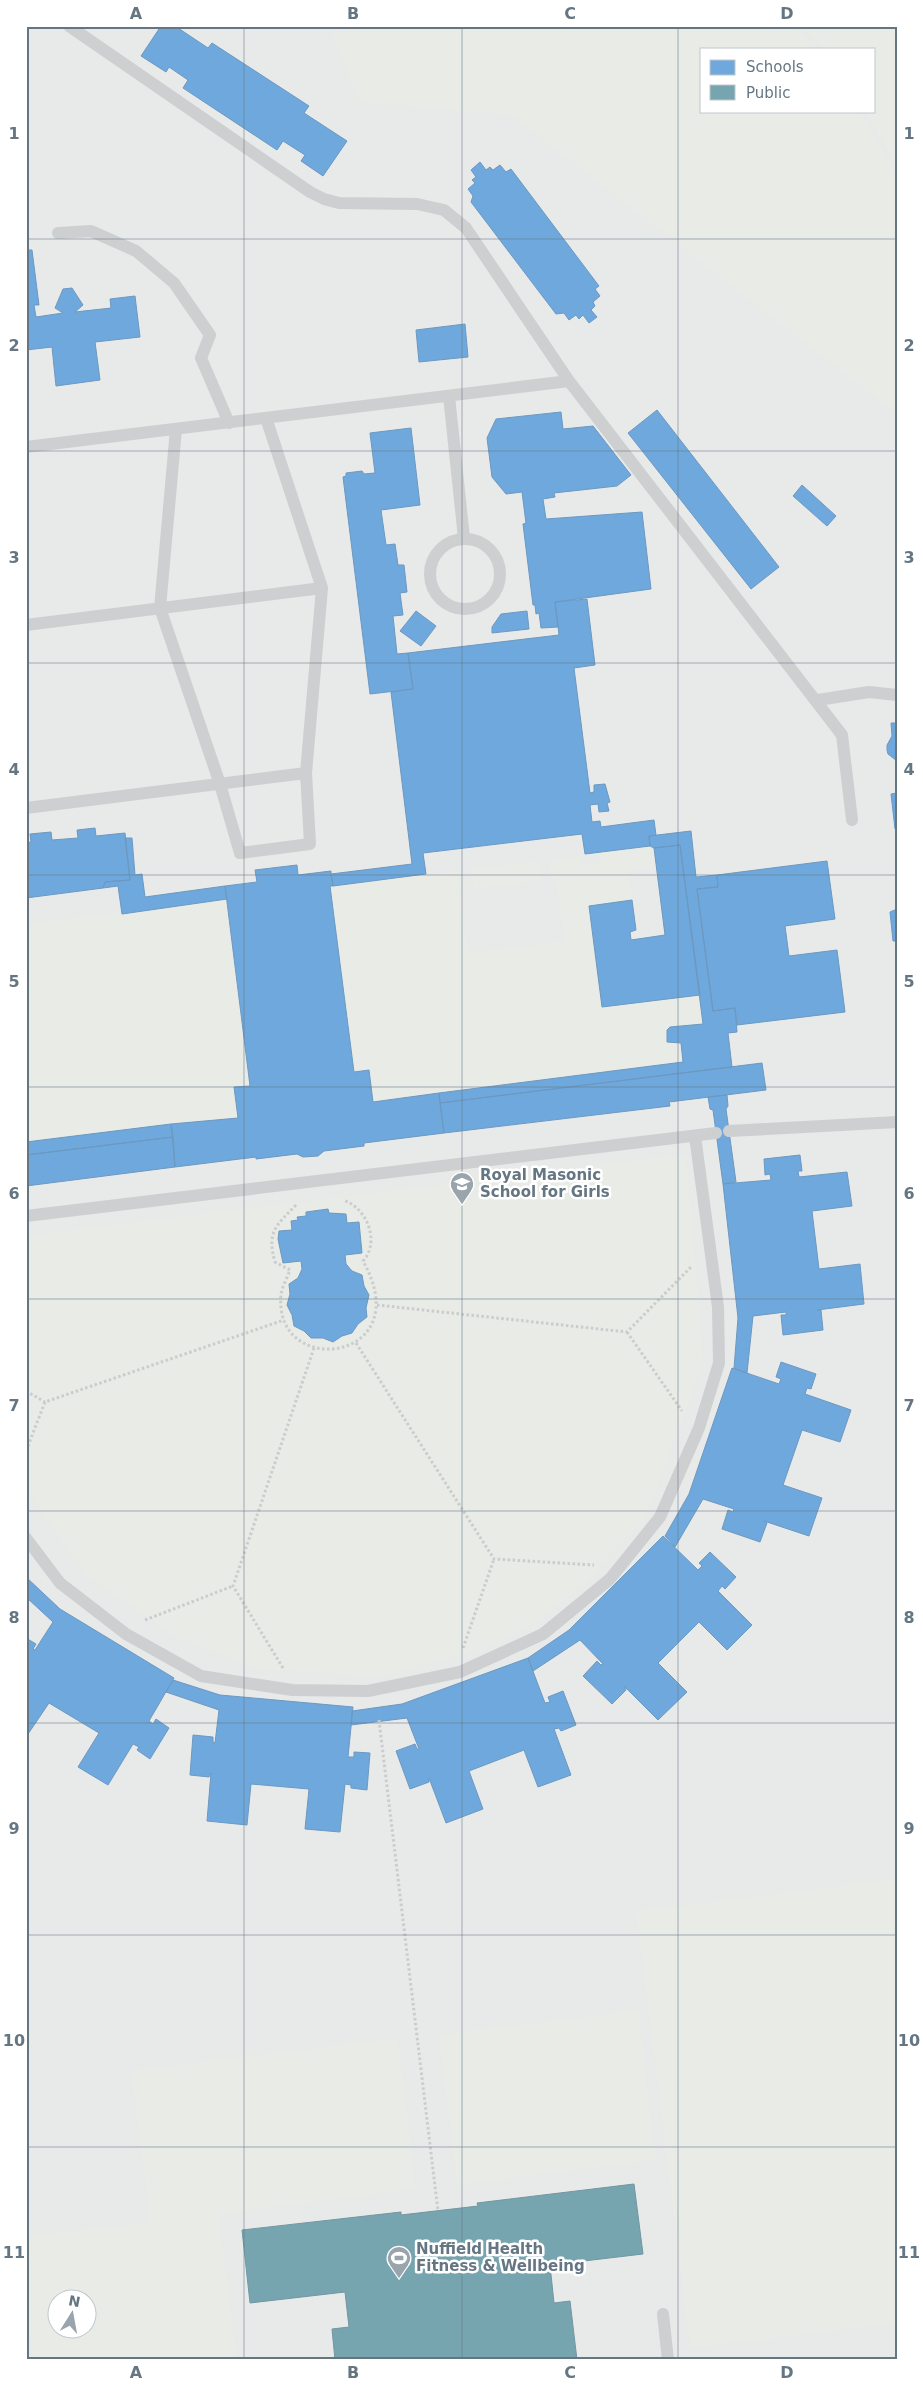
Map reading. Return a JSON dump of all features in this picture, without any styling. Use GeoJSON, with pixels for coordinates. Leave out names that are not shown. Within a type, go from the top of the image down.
{"type":"FeatureCollection","features":[{"type":"Feature","properties":{"kind":"lane"},"geometry":{"type":"LineString","coordinates":[[69,26],[310,192],[324,199],[339,203],[417,204],[444,210],[466,228],[568,381],[818,700],[842,735],[852,820]]}},
{"type":"Feature","properties":{"kind":"lane"},"geometry":{"type":"LineString","coordinates":[[58,234],[91,231],[136,251],[174,283],[210,335],[201,358],[229,423]]}},
{"type":"Feature","properties":{"kind":"lane"},"geometry":{"type":"LineString","coordinates":[[26,446],[568,381]]}},
{"type":"Feature","properties":{"kind":"lane"},"geometry":{"type":"LineString","coordinates":[[449,396],[464,538]]}},
{"type":"Feature","properties":{"kind":"lane"},"geometry":{"type":"LineString","coordinates":[[176,429],[160,608],[220,784],[240,853],[310,844],[306,773],[322,588],[266,418]]}},
{"type":"Feature","properties":{"kind":"lane"},"geometry":{"type":"LineString","coordinates":[[464,538],[485,544],[494,552],[499,562],[501,574],[499,585],[493,595],[485,603],[474,608],[451,606],[441,599],[434,590],[430,579],[431,567],[435,556],[442,547],[452,541],[464,538]]}},
{"type":"Feature","properties":{"kind":"lane"},"geometry":{"type":"LineString","coordinates":[[26,626],[322,588]]}},
{"type":"Feature","properties":{"kind":"lane"},"geometry":{"type":"LineString","coordinates":[[818,700],[870,692],[897,695]]}},
{"type":"Feature","properties":{"kind":"lane"},"geometry":{"type":"LineString","coordinates":[[26,808],[306,773]]}},
{"type":"Feature","properties":{"kind":"lane"},"geometry":{"type":"LineString","coordinates":[[729,1131],[897,1122]]}},
{"type":"Feature","properties":{"kind":"lane"},"geometry":{"type":"LineString","coordinates":[[26,1216],[716,1133]]}},
{"type":"Feature","properties":{"kind":"lane"},"geometry":{"type":"LineString","coordinates":[[26,1538],[60,1583],[119,1629],[201,1676],[297,1690],[368,1691],[454,1673],[543,1634],[610,1579],[660,1517],[697,1433],[720,1363],[718,1307],[695,1136]]}},
{"type":"Feature","properties":{"kind":"lane"},"geometry":{"type":"LineString","coordinates":[[663,2314],[668,2360]]}},
{"type":"Feature","properties":{"kind":"path"},"geometry":{"type":"LineString","coordinates":[[314,1181],[317,1202],[296,1204],[277,1224],[271,1242],[275,1262],[290,1270],[281,1294],[281,1310],[284,1320],[296,1338],[314,1348],[325,1351],[341,1349],[356,1342],[368,1331],[375,1317],[377,1305],[374,1286],[363,1261],[370,1248],[370,1229],[358,1209],[349,1202],[340,1199]]}},
{"type":"Feature","properties":{"kind":"path"},"geometry":{"type":"LineString","coordinates":[[627,1332],[710,1248]]}},
{"type":"Feature","properties":{"kind":"path"},"geometry":{"type":"LineString","coordinates":[[377,1305],[627,1332],[697,1433]]}},
{"type":"Feature","properties":{"kind":"path"},"geometry":{"type":"LineString","coordinates":[[26,1451],[45,1402],[284,1320]]}},
{"type":"Feature","properties":{"kind":"path"},"geometry":{"type":"LineString","coordinates":[[356,1342],[494,1558]]}},
{"type":"Feature","properties":{"kind":"path"},"geometry":{"type":"LineString","coordinates":[[233,1586],[314,1348]]}},
{"type":"Feature","properties":{"kind":"path"},"geometry":{"type":"LineString","coordinates":[[26,1390],[45,1402]]}},
{"type":"Feature","properties":{"kind":"path"},"geometry":{"type":"LineString","coordinates":[[494,1558],[619,1567]]}},
{"type":"Feature","properties":{"kind":"path"},"geometry":{"type":"LineString","coordinates":[[454,1673],[494,1558]]}},
{"type":"Feature","properties":{"kind":"path"},"geometry":{"type":"LineString","coordinates":[[119,1629],[233,1586]]}},
{"type":"Feature","properties":{"kind":"path"},"geometry":{"type":"LineString","coordinates":[[233,1586],[297,1690]]}},
{"type":"Feature","properties":{"kind":"path"},"geometry":{"type":"LineString","coordinates":[[378,1720],[438,2210]]}},
{"type":"Feature","properties":{"kind":"shaded area","name":"Royal Masonic School for Girls"},"geometry":{"type":"Polygon","coordinates":[[[26,26],[897,26],[897,2360],[26,2360],[26,26]]]}},
{"type":"Feature","properties":{"kind":"shaded area"},"geometry":{"type":"Polygon","coordinates":[[[329,26],[794,26],[815,48],[700,48],[700,112],[861,112],[897,176],[897,414],[512,115],[360,102],[329,26]]]}},
{"type":"Feature","properties":{"kind":"shaded area"},"geometry":{"type":"Polygon","coordinates":[[[801,26],[897,26],[897,167],[866,112],[876,112],[876,48],[822,48],[801,26]]]}},
{"type":"Feature","properties":{"kind":"shaded area"},"geometry":{"type":"Polygon","coordinates":[[[654,846],[656,867],[628,872],[632,900],[589,906],[602,1007],[700,995],[703,1024],[670,1027],[667,1030],[668,1042],[681,1043],[683,1062],[373,1102],[369,1070],[354,1072],[330,886],[463,870],[465,888],[459,889],[468,953],[564,941],[556,878],[551,878],[549,862],[580,857],[582,866],[599,863],[598,853],[654,846]]]}},
{"type":"Feature","properties":{"kind":"shaded area"},"geometry":{"type":"Polygon","coordinates":[[[540,861],[543,880],[474,888],[472,869],[540,861]]]}},
{"type":"Feature","properties":{"kind":"shaded area"},"geometry":{"type":"Polygon","coordinates":[[[227,899],[250,1086],[234,1088],[238,1118],[26,1142],[26,924],[227,899]]]}},
{"type":"Feature","properties":{"kind":"shaded area"},"geometry":{"type":"Polygon","coordinates":[[[686,1154],[704,1362],[645,1519],[586,1582],[538,1621],[478,1650],[379,1677],[257,1668],[178,1638],[86,1575],[26,1490],[26,1236],[686,1154]]]}},
{"type":"Feature","properties":{"kind":"shaded area"},"geometry":{"type":"Polygon","coordinates":[[[897,1879],[897,2323],[690,2348],[636,1911],[897,1879]]]}},
{"type":"Feature","properties":{"kind":"shaded area"},"geometry":{"type":"Polygon","coordinates":[[[638,2010],[656,2160],[457,2185],[439,2035],[638,2010]]]}},
{"type":"Feature","properties":{"kind":"shaded area"},"geometry":{"type":"Polygon","coordinates":[[[398,2038],[416,2189],[219,2214],[237,2360],[33,2360],[26,2306],[26,2237],[150,2222],[131,2071],[398,2038]]]}},
{"type":"Feature","properties":{"kind":"building: Schools"},"geometry":{"type":"Polygon","coordinates":[[[161,26],[175,26],[208,48],[212,43],[309,106],[304,113],[347,141],[323,176],[301,161],[305,155],[283,141],[277,150],[183,88],[188,80],[169,67],[166,72],[141,56],[161,26]]]}},
{"type":"Feature","properties":{"kind":"building: Schools"},"geometry":{"type":"Polygon","coordinates":[[[480,162],[486,170],[490,167],[493,170],[500,165],[506,172],[511,169],[599,286],[595,289],[600,296],[593,302],[595,306],[591,310],[597,317],[589,323],[583,315],[579,319],[576,315],[569,320],[564,313],[556,314],[471,202],[473,196],[468,189],[475,183],[472,180],[476,177],[471,170],[480,162]]]}},
{"type":"Feature","properties":{"kind":"building: Schools"},"geometry":{"type":"Polygon","coordinates":[[[26,250],[32,250],[39,305],[34,305],[36,317],[63,313],[55,308],[63,289],[72,288],[83,305],[75,312],[111,308],[110,299],[135,296],[140,337],[95,342],[100,380],[56,386],[52,347],[26,350],[26,250]]]}},
{"type":"Feature","properties":{"kind":"building: Schools"},"geometry":{"type":"Polygon","coordinates":[[[465,324],[468,357],[419,362],[416,330],[465,324]]]}},
{"type":"Feature","properties":{"kind":"building: Schools"},"geometry":{"type":"Polygon","coordinates":[[[657,410],[779,567],[751,589],[628,433],[657,410]]]}},
{"type":"Feature","properties":{"kind":"building: Schools"},"geometry":{"type":"Polygon","coordinates":[[[561,412],[563,429],[593,426],[631,475],[617,486],[554,493],[555,497],[543,499],[546,519],[642,512],[651,589],[555,602],[558,627],[541,628],[539,613],[536,614],[535,605],[533,605],[523,524],[526,523],[522,492],[506,494],[492,477],[487,438],[496,419],[561,412]]]}},
{"type":"Feature","properties":{"kind":"building: Schools"},"geometry":{"type":"Polygon","coordinates":[[[411,428],[420,505],[381,510],[386,545],[395,544],[398,565],[404,565],[407,592],[400,593],[403,615],[393,616],[397,654],[408,653],[413,689],[370,694],[343,477],[346,476],[346,473],[362,471],[364,474],[375,473],[370,433],[411,428]]]}},
{"type":"Feature","properties":{"kind":"building: Schools"},"geometry":{"type":"Polygon","coordinates":[[[802,485],[836,516],[827,526],[793,496],[802,485]]]}},
{"type":"Feature","properties":{"kind":"building: Schools"},"geometry":{"type":"Polygon","coordinates":[[[587,599],[595,665],[574,668],[590,793],[594,792],[594,785],[605,784],[610,802],[607,803],[609,811],[599,812],[598,804],[590,805],[592,822],[600,821],[601,827],[654,820],[656,835],[649,836],[650,846],[585,854],[582,834],[423,853],[426,874],[333,886],[331,874],[412,864],[391,692],[413,689],[408,653],[559,635],[555,602],[587,599]]]}},
{"type":"Feature","properties":{"kind":"building: Schools"},"geometry":{"type":"Polygon","coordinates":[[[416,611],[436,626],[421,646],[400,631],[416,611]]]}},
{"type":"Feature","properties":{"kind":"building: Schools"},"geometry":{"type":"Polygon","coordinates":[[[527,611],[529,629],[492,633],[492,627],[501,614],[527,611]]]}},
{"type":"Feature","properties":{"kind":"building: Schools"},"geometry":{"type":"Polygon","coordinates":[[[891,723],[897,723],[897,761],[888,754],[887,750],[887,745],[892,736],[891,723]]]}},
{"type":"Feature","properties":{"kind":"building: Schools"},"geometry":{"type":"Polygon","coordinates":[[[897,793],[897,829],[895,829],[891,794],[897,793]]]}},
{"type":"Feature","properties":{"kind":"building: Schools"},"geometry":{"type":"Polygon","coordinates":[[[95,828],[96,836],[125,833],[130,880],[105,882],[103,888],[26,898],[26,843],[31,842],[30,834],[51,832],[52,840],[78,838],[77,830],[95,828]]]}},
{"type":"Feature","properties":{"kind":"building: Schools"},"geometry":{"type":"Polygon","coordinates":[[[691,831],[696,877],[717,875],[718,887],[697,889],[713,1011],[735,1008],[737,1032],[728,1033],[732,1067],[440,1103],[439,1093],[683,1062],[681,1043],[667,1042],[667,1030],[670,1027],[703,1024],[680,845],[654,848],[650,846],[649,836],[691,831]]]}},
{"type":"Feature","properties":{"kind":"building: Schools"},"geometry":{"type":"Polygon","coordinates":[[[125,838],[132,838],[135,875],[142,874],[145,897],[225,886],[227,899],[122,914],[118,886],[103,888],[105,882],[130,880],[125,838]]]}},
{"type":"Feature","properties":{"kind":"building: Schools"},"geometry":{"type":"Polygon","coordinates":[[[680,845],[700,995],[602,1007],[589,906],[632,900],[636,930],[630,932],[631,940],[665,935],[654,848],[680,845]]]}},
{"type":"Feature","properties":{"kind":"building: Schools"},"geometry":{"type":"Polygon","coordinates":[[[827,861],[835,919],[785,926],[789,956],[837,950],[845,1012],[737,1025],[735,1008],[713,1011],[697,889],[718,887],[717,875],[827,861]]]}},
{"type":"Feature","properties":{"kind":"building: Schools"},"geometry":{"type":"Polygon","coordinates":[[[297,865],[298,875],[331,871],[333,886],[330,886],[354,1072],[369,1070],[373,1102],[439,1093],[444,1133],[364,1143],[364,1146],[324,1151],[318,1156],[303,1157],[297,1154],[256,1159],[256,1157],[175,1167],[171,1124],[238,1118],[234,1087],[250,1086],[225,886],[257,882],[255,870],[297,865]]]}},
{"type":"Feature","properties":{"kind":"building: Schools"},"geometry":{"type":"Polygon","coordinates":[[[897,909],[897,941],[893,941],[890,912],[897,909]]]}},
{"type":"Feature","properties":{"kind":"building: Schools"},"geometry":{"type":"Polygon","coordinates":[[[762,1063],[766,1090],[669,1102],[670,1106],[444,1133],[440,1103],[762,1063]]]}},
{"type":"Feature","properties":{"kind":"building: Schools"},"geometry":{"type":"Polygon","coordinates":[[[727,1095],[728,1106],[726,1109],[736,1182],[723,1184],[713,1110],[710,1109],[708,1097],[727,1095]]]}},
{"type":"Feature","properties":{"kind":"building: Schools"},"geometry":{"type":"Polygon","coordinates":[[[171,1124],[173,1137],[26,1155],[26,1142],[171,1124]]]}},
{"type":"Feature","properties":{"kind":"building: Schools"},"geometry":{"type":"Polygon","coordinates":[[[173,1137],[175,1167],[26,1186],[26,1155],[173,1137]]]}},
{"type":"Feature","properties":{"kind":"building: Schools"},"geometry":{"type":"Polygon","coordinates":[[[800,1155],[802,1171],[798,1171],[799,1177],[847,1172],[852,1206],[812,1211],[819,1269],[860,1264],[864,1304],[817,1310],[821,1310],[823,1330],[783,1335],[781,1315],[786,1315],[786,1312],[753,1316],[747,1373],[734,1368],[738,1318],[723,1184],[771,1180],[770,1174],[765,1175],[764,1159],[800,1155]]]}},
{"type":"Feature","properties":{"kind":"building: Schools"},"geometry":{"type":"Polygon","coordinates":[[[328,1209],[329,1213],[346,1214],[347,1223],[359,1222],[362,1253],[345,1255],[346,1264],[352,1271],[362,1275],[364,1286],[369,1295],[366,1308],[367,1317],[358,1324],[352,1333],[342,1336],[333,1342],[323,1338],[311,1338],[304,1331],[294,1326],[292,1315],[287,1305],[290,1294],[289,1284],[298,1278],[302,1269],[301,1261],[283,1263],[278,1239],[279,1231],[292,1230],[291,1221],[298,1220],[297,1217],[306,1216],[306,1212],[328,1209]]]}},
{"type":"Feature","properties":{"kind":"building: Schools"},"geometry":{"type":"Polygon","coordinates":[[[781,1362],[816,1374],[811,1389],[807,1388],[805,1394],[851,1410],[840,1442],[802,1430],[783,1485],[822,1498],[809,1536],[764,1521],[767,1523],[760,1542],[722,1529],[728,1510],[733,1512],[734,1509],[703,1499],[675,1547],[665,1536],[689,1494],[732,1368],[779,1384],[781,1379],[776,1377],[781,1362]]]}},
{"type":"Feature","properties":{"kind":"building: Schools"},"geometry":{"type":"Polygon","coordinates":[[[663,1536],[698,1570],[702,1566],[699,1563],[710,1552],[736,1577],[725,1589],[722,1586],[718,1591],[752,1625],[727,1650],[699,1622],[658,1663],[687,1692],[658,1720],[624,1686],[626,1690],[612,1704],[583,1676],[597,1661],[601,1665],[603,1664],[580,1640],[533,1671],[528,1658],[569,1630],[663,1536]]]}},
{"type":"Feature","properties":{"kind":"building: Schools"},"geometry":{"type":"Polygon","coordinates":[[[26,1577],[60,1609],[174,1678],[149,1721],[153,1724],[156,1719],[169,1728],[150,1759],[137,1750],[139,1747],[133,1744],[108,1785],[78,1767],[99,1733],[49,1703],[26,1737],[26,1638],[36,1644],[33,1649],[35,1650],[53,1622],[26,1597],[26,1577]]]}},
{"type":"Feature","properties":{"kind":"building: Schools"},"geometry":{"type":"Polygon","coordinates":[[[528,1658],[545,1703],[550,1702],[548,1697],[563,1691],[576,1725],[561,1731],[559,1728],[554,1729],[571,1775],[538,1787],[524,1750],[469,1771],[483,1809],[446,1823],[429,1778],[429,1782],[410,1789],[396,1751],[415,1744],[417,1749],[419,1749],[407,1718],[351,1725],[352,1711],[402,1704],[528,1658]]]}},
{"type":"Feature","properties":{"kind":"building: Schools"},"geometry":{"type":"Polygon","coordinates":[[[173,1680],[220,1695],[353,1707],[348,1757],[354,1757],[354,1752],[370,1753],[367,1790],[351,1788],[351,1785],[345,1784],[340,1832],[305,1829],[309,1789],[251,1784],[247,1825],[207,1821],[211,1773],[209,1777],[190,1775],[193,1735],[213,1737],[213,1742],[215,1743],[219,1710],[166,1692],[173,1680]]]}},
{"type":"Feature","properties":{"kind":"building: Public","name":"Nuffield Health Fitness & Wellbeing"},"geometry":{"type":"Polygon","coordinates":[[[634,2184],[643,2254],[550,2265],[554,2303],[570,2301],[577,2360],[335,2360],[332,2329],[349,2327],[345,2292],[250,2303],[242,2230],[401,2212],[401,2215],[478,2206],[477,2203],[634,2184]]]}},
{"type":"Feature","properties":{"kind":"place","name":"Royal Masonic School for Girls"},"geometry":{"type":"Point","coordinates":[462,1205]}},
{"type":"Feature","properties":{"kind":"place","name":"Nuffield Health Fitness & Wellbeing"},"geometry":{"type":"Point","coordinates":[399,2279]}}]}
